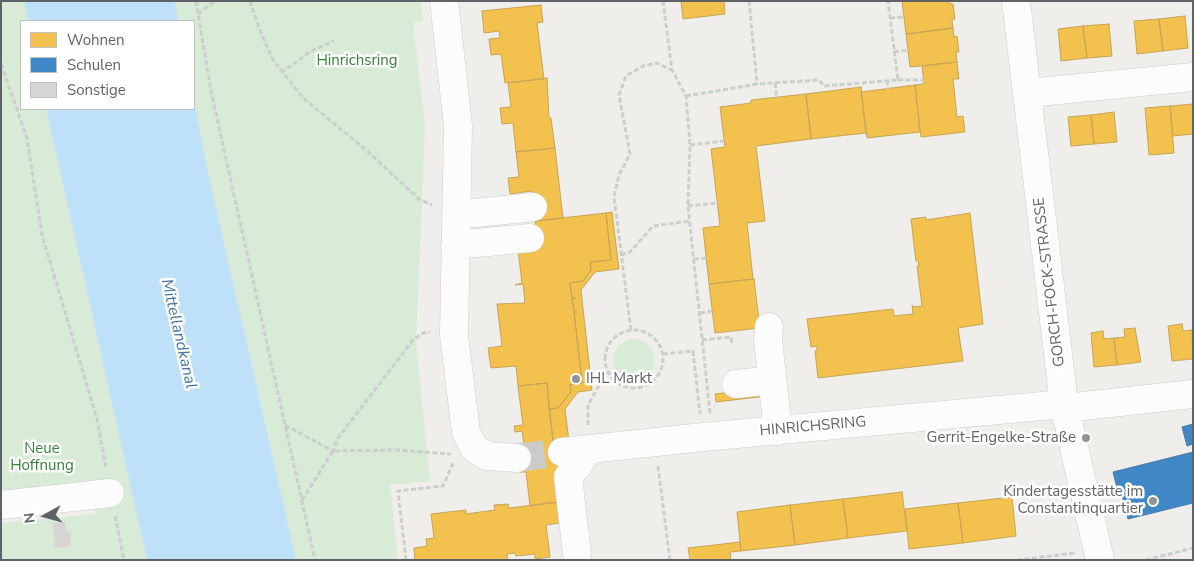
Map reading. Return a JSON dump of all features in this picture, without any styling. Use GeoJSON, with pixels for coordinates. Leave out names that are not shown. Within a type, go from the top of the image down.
{"type":"FeatureCollection","features":[{"type":"Feature","properties":{"kind":"street"},"geometry":{"type":"LineString","coordinates":[[444,1],[458,126],[454,336],[466,432],[474,448],[487,456],[517,458]]}},
{"type":"Feature","properties":{"kind":"street","name":"GORCH-FOCK-STRASSE"},"geometry":{"type":"LineString","coordinates":[[1016,1],[1073,405],[1099,555]]}},
{"type":"Feature","properties":{"kind":"street"},"geometry":{"type":"LineString","coordinates":[[1028,93],[1193,77]]}},
{"type":"Feature","properties":{"kind":"street"},"geometry":{"type":"LineString","coordinates":[[456,215],[533,207]]}},
{"type":"Feature","properties":{"kind":"street"},"geometry":{"type":"LineString","coordinates":[[455,245],[530,238]]}},
{"type":"Feature","properties":{"kind":"street"},"geometry":{"type":"LineString","coordinates":[[769,327],[772,380],[778,431]]}},
{"type":"Feature","properties":{"kind":"street"},"geometry":{"type":"LineString","coordinates":[[736,384],[772,380]]}},
{"type":"Feature","properties":{"kind":"street"},"geometry":{"type":"LineString","coordinates":[[1073,405],[1193,394]]}},
{"type":"Feature","properties":{"kind":"street","name":"HINRICHSRING"},"geometry":{"type":"LineString","coordinates":[[578,554],[568,477],[582,460],[572,451],[655,442],[707,428],[778,431],[1073,405]]}},
{"type":"Feature","properties":{"kind":"street"},"geometry":{"type":"LineString","coordinates":[[1,505],[110,493]]}},
{"type":"Feature","properties":{"kind":"path"},"geometry":{"type":"LineString","coordinates":[[196,1],[211,90],[315,560]]}},
{"type":"Feature","properties":{"kind":"path"},"geometry":{"type":"LineString","coordinates":[[198,14],[214,1]]}},
{"type":"Feature","properties":{"kind":"path"},"geometry":{"type":"LineString","coordinates":[[250,1],[258,28],[281,73],[303,98],[366,150],[419,199],[456,215]]}},
{"type":"Feature","properties":{"kind":"path"},"geometry":{"type":"LineString","coordinates":[[663,1],[672,70],[686,96],[690,145],[688,206],[700,312],[707,428]]}},
{"type":"Feature","properties":{"kind":"path"},"geometry":{"type":"LineString","coordinates":[[749,1],[757,84]]}},
{"type":"Feature","properties":{"kind":"path"},"geometry":{"type":"LineString","coordinates":[[888,1],[898,80]]}},
{"type":"Feature","properties":{"kind":"path"},"geometry":{"type":"LineString","coordinates":[[890,18],[904,17]]}},
{"type":"Feature","properties":{"kind":"path"},"geometry":{"type":"LineString","coordinates":[[281,73],[311,51],[334,41]]}},
{"type":"Feature","properties":{"kind":"path"},"geometry":{"type":"LineString","coordinates":[[894,52],[908,50]]}},
{"type":"Feature","properties":{"kind":"path"},"geometry":{"type":"LineString","coordinates":[[630,330],[614,197],[619,175],[630,154],[619,95],[626,76],[644,66],[657,63],[672,70]]}},
{"type":"Feature","properties":{"kind":"path"},"geometry":{"type":"LineString","coordinates":[[1,64],[27,138],[42,236],[97,419],[124,560]]}},
{"type":"Feature","properties":{"kind":"path"},"geometry":{"type":"LineString","coordinates":[[686,96],[757,84],[819,80],[824,86],[827,86],[887,80],[924,80]]}},
{"type":"Feature","properties":{"kind":"path"},"geometry":{"type":"LineString","coordinates":[[887,80],[888,89]]}},
{"type":"Feature","properties":{"kind":"path"},"geometry":{"type":"LineString","coordinates":[[776,83],[777,99]]}},
{"type":"Feature","properties":{"kind":"path"},"geometry":{"type":"LineString","coordinates":[[827,86],[828,93]]}},
{"type":"Feature","properties":{"kind":"path"},"geometry":{"type":"LineString","coordinates":[[690,145],[724,141]]}},
{"type":"Feature","properties":{"kind":"path"},"geometry":{"type":"LineString","coordinates":[[688,206],[718,202]]}},
{"type":"Feature","properties":{"kind":"path"},"geometry":{"type":"LineString","coordinates":[[621,255],[630,252],[653,226],[690,221]]}},
{"type":"Feature","properties":{"kind":"path"},"geometry":{"type":"LineString","coordinates":[[694,259],[708,258]]}},
{"type":"Feature","properties":{"kind":"path"},"geometry":{"type":"LineString","coordinates":[[700,312],[712,311]]}},
{"type":"Feature","properties":{"kind":"path"},"geometry":{"type":"LineString","coordinates":[[630,330],[646,332],[652,336],[663,354],[661,371],[652,383],[645,386],[630,388],[623,386],[611,377],[605,363],[607,348],[616,336],[630,330]]}},
{"type":"Feature","properties":{"kind":"path"},"geometry":{"type":"LineString","coordinates":[[702,340],[731,337],[732,344]]}},
{"type":"Feature","properties":{"kind":"path"},"geometry":{"type":"LineString","coordinates":[[301,501],[333,451],[338,438],[413,340]]}},
{"type":"Feature","properties":{"kind":"path"},"geometry":{"type":"LineString","coordinates":[[663,354],[693,351],[707,428]]}},
{"type":"Feature","properties":{"kind":"path"},"geometry":{"type":"LineString","coordinates":[[588,410],[588,405],[607,370]]}},
{"type":"Feature","properties":{"kind":"path"},"geometry":{"type":"LineString","coordinates":[[284,425],[333,451],[397,450],[457,454],[443,486],[398,491],[406,560]]}},
{"type":"Feature","properties":{"kind":"path"},"geometry":{"type":"LineString","coordinates":[[655,442],[670,560]]}},
{"type":"Feature","properties":{"kind":"path"},"geometry":{"type":"LineString","coordinates":[[1146,560],[1193,548]]}},
{"type":"Feature","properties":{"kind":"path"},"geometry":{"type":"LineString","coordinates":[[1017,560],[1099,555]]}},
{"type":"Feature","properties":{"kind":"green space","name":"Neue Hoffnung"},"geometry":{"type":"Polygon","coordinates":[[[1,1],[24,1],[28,20],[20,20],[20,110],[46,110],[147,560],[1,560],[1,523],[96,514],[92,496],[1,505],[1,1]]]}},
{"type":"Feature","properties":{"kind":"green space","name":"Hinrichsring"},"geometry":{"type":"Polygon","coordinates":[[[175,1],[421,1],[423,21],[413,23],[425,125],[416,344],[430,481],[390,485],[398,560],[296,560],[206,163],[195,106],[195,20],[178,20],[175,1]]]}},
{"type":"Feature","properties":{"kind":"green space"},"geometry":{"type":"Polygon","coordinates":[[[630,339],[638,339],[649,345],[655,360],[649,375],[638,381],[630,381],[619,375],[613,364],[613,356],[619,345],[630,339]]]}},
{"type":"Feature","properties":{"kind":"water"},"geometry":{"type":"Polygon","coordinates":[[[24,1],[175,1],[178,20],[28,20],[24,1]]]}},
{"type":"Feature","properties":{"kind":"water","name":"Mittellandkanal"},"geometry":{"type":"Polygon","coordinates":[[[195,106],[206,163],[296,560],[147,560],[46,110],[195,110],[195,106]]]}},
{"type":"Feature","properties":{"kind":"building: Wohnen"},"geometry":{"type":"Polygon","coordinates":[[[681,1],[724,1],[725,14],[683,19],[681,1]]]}},
{"type":"Feature","properties":{"kind":"building: Wohnen"},"geometry":{"type":"Polygon","coordinates":[[[902,1],[950,1],[950,4],[953,4],[955,19],[952,19],[953,28],[906,34],[902,1]]]}},
{"type":"Feature","properties":{"kind":"building: Wohnen"},"geometry":{"type":"Polygon","coordinates":[[[541,5],[543,22],[537,23],[544,79],[505,83],[501,54],[491,55],[489,39],[500,38],[499,31],[484,33],[482,11],[541,5]]]}},
{"type":"Feature","properties":{"kind":"building: Wohnen"},"geometry":{"type":"Polygon","coordinates":[[[1185,16],[1188,48],[1163,51],[1159,19],[1185,16]]]}},
{"type":"Feature","properties":{"kind":"building: Wohnen"},"geometry":{"type":"Polygon","coordinates":[[[1159,19],[1163,51],[1137,54],[1134,21],[1159,19]]]}},
{"type":"Feature","properties":{"kind":"building: Wohnen"},"geometry":{"type":"Polygon","coordinates":[[[1109,24],[1112,56],[1087,58],[1083,26],[1109,24]]]}},
{"type":"Feature","properties":{"kind":"building: Wohnen"},"geometry":{"type":"Polygon","coordinates":[[[1083,26],[1087,58],[1061,61],[1058,29],[1083,26]]]}},
{"type":"Feature","properties":{"kind":"building: Wohnen"},"geometry":{"type":"Polygon","coordinates":[[[953,28],[954,37],[957,36],[959,52],[956,52],[957,62],[910,67],[906,34],[953,28]]]}},
{"type":"Feature","properties":{"kind":"building: Wohnen"},"geometry":{"type":"Polygon","coordinates":[[[957,62],[959,79],[953,79],[957,117],[963,116],[965,132],[921,137],[915,85],[924,84],[922,66],[957,62]]]}},
{"type":"Feature","properties":{"kind":"building: Wohnen"},"geometry":{"type":"Polygon","coordinates":[[[547,78],[549,118],[551,118],[555,148],[516,152],[513,123],[502,124],[500,108],[511,107],[508,83],[547,78]]]}},
{"type":"Feature","properties":{"kind":"building: Wohnen"},"geometry":{"type":"Polygon","coordinates":[[[915,85],[920,132],[867,138],[861,92],[915,85]]]}},
{"type":"Feature","properties":{"kind":"building: Wohnen"},"geometry":{"type":"Polygon","coordinates":[[[861,87],[866,133],[811,139],[806,94],[861,87]]]}},
{"type":"Feature","properties":{"kind":"building: Wohnen"},"geometry":{"type":"Polygon","coordinates":[[[806,94],[811,139],[756,146],[765,221],[747,223],[753,279],[709,284],[703,228],[720,226],[711,149],[725,147],[720,107],[751,103],[751,100],[806,94]]]}},
{"type":"Feature","properties":{"kind":"building: Wohnen"},"geometry":{"type":"Polygon","coordinates":[[[1193,104],[1193,134],[1173,136],[1170,106],[1193,104]]]}},
{"type":"Feature","properties":{"kind":"building: Wohnen"},"geometry":{"type":"Polygon","coordinates":[[[1170,106],[1174,153],[1149,155],[1145,108],[1170,106]]]}},
{"type":"Feature","properties":{"kind":"building: Wohnen"},"geometry":{"type":"Polygon","coordinates":[[[1114,112],[1117,142],[1094,144],[1091,115],[1114,112]]]}},
{"type":"Feature","properties":{"kind":"building: Wohnen"},"geometry":{"type":"Polygon","coordinates":[[[1091,115],[1094,144],[1071,146],[1068,117],[1091,115]]]}},
{"type":"Feature","properties":{"kind":"building: Wohnen"},"geometry":{"type":"Polygon","coordinates":[[[555,148],[563,218],[535,221],[532,191],[510,194],[508,178],[519,177],[516,152],[555,148]]]}},
{"type":"Feature","properties":{"kind":"building: Wohnen"},"geometry":{"type":"Polygon","coordinates":[[[612,212],[619,269],[595,272],[581,290],[592,390],[578,392],[565,409],[572,465],[558,502],[555,475],[565,474],[561,440],[553,441],[549,409],[558,408],[571,392],[570,385],[582,383],[574,312],[577,312],[574,311],[572,299],[576,298],[572,298],[570,283],[583,281],[591,270],[590,262],[611,260],[606,213],[612,212]]]}},
{"type":"Feature","properties":{"kind":"building: Wohnen"},"geometry":{"type":"Polygon","coordinates":[[[606,213],[611,260],[590,262],[591,270],[583,281],[570,283],[572,298],[576,298],[572,299],[574,311],[577,312],[574,312],[582,383],[570,385],[571,392],[558,408],[549,409],[547,383],[518,386],[516,366],[491,368],[488,348],[502,346],[497,304],[525,303],[523,284],[515,285],[522,283],[518,250],[537,234],[535,221],[606,213]]]}},
{"type":"Feature","properties":{"kind":"building: Wohnen"},"geometry":{"type":"Polygon","coordinates":[[[970,213],[983,324],[958,328],[963,361],[818,378],[815,351],[817,351],[817,346],[811,347],[807,319],[893,309],[894,316],[913,314],[912,305],[914,307],[922,306],[917,266],[919,266],[918,261],[916,261],[911,219],[926,217],[926,220],[970,213]]]}},
{"type":"Feature","properties":{"kind":"building: Wohnen"},"geometry":{"type":"Polygon","coordinates":[[[754,279],[760,328],[715,333],[709,284],[754,279]]]}},
{"type":"Feature","properties":{"kind":"building: Wohnen"},"geometry":{"type":"Polygon","coordinates":[[[1182,324],[1183,331],[1192,330],[1193,359],[1172,361],[1168,326],[1182,324]]]}},
{"type":"Feature","properties":{"kind":"building: Wohnen"},"geometry":{"type":"Polygon","coordinates":[[[1135,328],[1141,362],[1117,365],[1114,338],[1125,337],[1124,329],[1135,328]]]}},
{"type":"Feature","properties":{"kind":"building: Wohnen"},"geometry":{"type":"Polygon","coordinates":[[[1103,331],[1104,339],[1114,338],[1117,365],[1094,367],[1091,333],[1103,331]]]}},
{"type":"Feature","properties":{"kind":"building: Wohnen"},"geometry":{"type":"Polygon","coordinates":[[[547,383],[553,441],[561,440],[565,474],[555,475],[558,502],[530,506],[526,472],[519,472],[516,446],[524,445],[522,431],[515,432],[514,426],[523,425],[518,386],[547,383]]]}},
{"type":"Feature","properties":{"kind":"building: Wohnen"},"geometry":{"type":"Polygon","coordinates":[[[767,388],[767,396],[716,402],[715,394],[767,388]]]}},
{"type":"Feature","properties":{"kind":"building: Wohnen"},"geometry":{"type":"Polygon","coordinates":[[[902,492],[907,531],[848,538],[843,499],[902,492]]]}},
{"type":"Feature","properties":{"kind":"building: Wohnen"},"geometry":{"type":"Polygon","coordinates":[[[1012,497],[1016,536],[963,543],[958,503],[1012,497]]]}},
{"type":"Feature","properties":{"kind":"building: Wohnen"},"geometry":{"type":"Polygon","coordinates":[[[843,499],[848,538],[795,545],[790,505],[843,499]]]}},
{"type":"Feature","properties":{"kind":"building: Wohnen"},"geometry":{"type":"Polygon","coordinates":[[[558,502],[560,523],[546,525],[550,557],[535,559],[535,554],[516,556],[515,553],[507,554],[508,560],[415,560],[414,548],[427,546],[426,539],[434,538],[431,514],[466,510],[466,514],[495,510],[494,505],[508,504],[509,508],[558,502]]]}},
{"type":"Feature","properties":{"kind":"building: Wohnen"},"geometry":{"type":"Polygon","coordinates":[[[958,503],[963,543],[909,549],[905,509],[958,503]]]}},
{"type":"Feature","properties":{"kind":"building: Wohnen"},"geometry":{"type":"Polygon","coordinates":[[[790,505],[795,545],[741,551],[737,512],[790,505]]]}},
{"type":"Feature","properties":{"kind":"building: Wohnen"},"geometry":{"type":"Polygon","coordinates":[[[740,542],[741,551],[730,552],[731,560],[690,560],[688,548],[740,542]]]}},
{"type":"Feature","properties":{"kind":"building: Schulen"},"geometry":{"type":"Polygon","coordinates":[[[1193,424],[1193,444],[1187,446],[1182,427],[1193,424]]]}},
{"type":"Feature","properties":{"kind":"building: Schulen"},"geometry":{"type":"Polygon","coordinates":[[[1193,452],[1193,503],[1128,519],[1120,487],[1117,488],[1113,472],[1193,452]]]}},
{"type":"Feature","properties":{"kind":"building: Sonstige"},"geometry":{"type":"Polygon","coordinates":[[[65,522],[66,532],[70,531],[71,546],[55,548],[53,523],[65,522]]]}},
{"type":"Feature","properties":{"kind":"tunnel"},"geometry":{"type":"LineString","coordinates":[[517,458],[562,452]]}},
{"type":"Feature","properties":{"kind":"place","name":"IHL Markt"},"geometry":{"type":"Point","coordinates":[576,379]}},
{"type":"Feature","properties":{"kind":"place","name":"Gerrit-Engelke-Straße"},"geometry":{"type":"Point","coordinates":[1086,438]}},
{"type":"Feature","properties":{"kind":"place","name":"Kindertagesstätte im Constantinquartier"},"geometry":{"type":"Point","coordinates":[1153,501]}}]}
